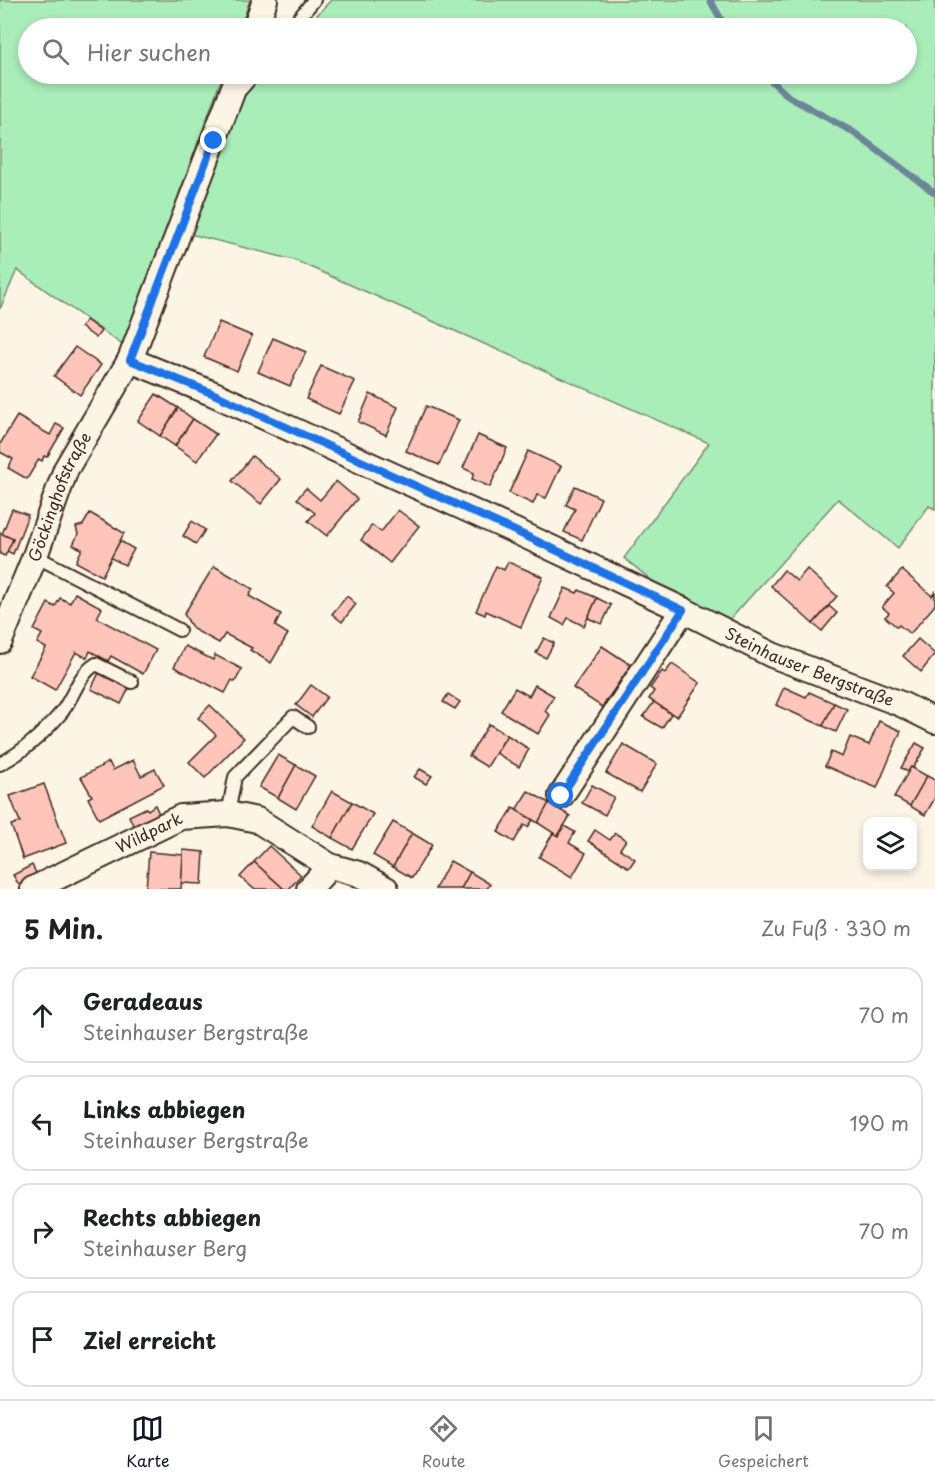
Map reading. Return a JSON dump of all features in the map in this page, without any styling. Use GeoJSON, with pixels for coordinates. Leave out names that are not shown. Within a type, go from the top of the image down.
{"type":"FeatureCollection","features":[{"type":"Feature","properties":{"kind":"street"},"geometry":{"type":"LineString","coordinates":[[259,18],[265,0]]}},
{"type":"Feature","properties":{"kind":"street","name":"Göckinghofstraße"},"geometry":{"type":"LineString","coordinates":[[0,641],[36,556],[66,469],[130,358],[235,84]]}},
{"type":"Feature","properties":{"kind":"street","name":"Steinhauser Bergstraße"},"geometry":{"type":"LineString","coordinates":[[130,358],[528,537],[683,610],[771,656],[901,704],[935,722]]}},
{"type":"Feature","properties":{"kind":"street"},"geometry":{"type":"LineString","coordinates":[[561,796],[683,610]]}},
{"type":"Feature","properties":{"kind":"street","name":"Wildpark"},"geometry":{"type":"LineString","coordinates":[[33,889],[181,817],[228,814],[257,820],[330,866],[359,874],[386,889]]}},
{"type":"Feature","properties":{"kind":"street"},"geometry":{"type":"LineString","coordinates":[[309,889],[330,866]]}},
{"type":"Feature","properties":{"kind":"lane"},"geometry":{"type":"LineString","coordinates":[[299,18],[314,0]]}},
{"type":"Feature","properties":{"kind":"lane"},"geometry":{"type":"LineString","coordinates":[[228,104],[245,84]]}},
{"type":"Feature","properties":{"kind":"lane"},"geometry":{"type":"LineString","coordinates":[[36,556],[179,630]]}},
{"type":"Feature","properties":{"kind":"lane"},"geometry":{"type":"LineString","coordinates":[[0,764],[23,750],[62,712],[86,670],[96,663],[132,682]]}},
{"type":"Feature","properties":{"kind":"lane"},"geometry":{"type":"LineString","coordinates":[[228,814],[236,777],[292,717],[308,727]]}},
{"type":"Feature","properties":{"kind":"green space"},"geometry":{"type":"Polygon","coordinates":[[[0,0],[250,0],[244,18],[18,18],[18,84],[219,84],[124,346],[17,270],[0,309],[0,0]]]}},
{"type":"Feature","properties":{"kind":"green space"},"geometry":{"type":"Polygon","coordinates":[[[331,0],[935,0],[935,509],[929,506],[898,548],[838,499],[725,625],[685,607],[624,558],[709,443],[294,260],[186,233],[238,102],[255,84],[917,84],[917,18],[314,18],[331,0]]]}},
{"type":"Feature","properties":{"kind":"building"},"geometry":{"type":"Polygon","coordinates":[[[86,320],[101,331],[96,338],[81,327],[86,320]]]}},
{"type":"Feature","properties":{"kind":"building"},"geometry":{"type":"Polygon","coordinates":[[[219,322],[252,336],[237,371],[204,357],[219,322]]]}},
{"type":"Feature","properties":{"kind":"building"},"geometry":{"type":"Polygon","coordinates":[[[273,338],[306,352],[290,386],[258,372],[273,338]]]}},
{"type":"Feature","properties":{"kind":"building"},"geometry":{"type":"Polygon","coordinates":[[[75,347],[101,365],[80,395],[54,376],[75,347]]]}},
{"type":"Feature","properties":{"kind":"building"},"geometry":{"type":"Polygon","coordinates":[[[321,366],[355,381],[339,414],[306,399],[321,366]]]}},
{"type":"Feature","properties":{"kind":"building"},"geometry":{"type":"Polygon","coordinates":[[[156,394],[178,408],[160,436],[138,421],[156,394]]]}},
{"type":"Feature","properties":{"kind":"building"},"geometry":{"type":"Polygon","coordinates":[[[370,394],[398,407],[386,435],[358,422],[370,394]]]}},
{"type":"Feature","properties":{"kind":"building"},"geometry":{"type":"Polygon","coordinates":[[[426,406],[459,420],[439,465],[406,451],[426,406]]]}},
{"type":"Feature","properties":{"kind":"building"},"geometry":{"type":"Polygon","coordinates":[[[178,408],[193,419],[175,446],[160,436],[178,408]]]}},
{"type":"Feature","properties":{"kind":"building"},"geometry":{"type":"Polygon","coordinates":[[[17,416],[50,435],[56,424],[64,428],[47,457],[44,456],[42,461],[39,459],[27,479],[8,468],[13,459],[0,452],[0,444],[17,416]]]}},
{"type":"Feature","properties":{"kind":"building"},"geometry":{"type":"Polygon","coordinates":[[[193,419],[216,434],[197,461],[175,446],[193,419]]]}},
{"type":"Feature","properties":{"kind":"building"},"geometry":{"type":"Polygon","coordinates":[[[478,435],[507,448],[490,487],[472,479],[474,473],[463,468],[478,435]]]}},
{"type":"Feature","properties":{"kind":"building"},"geometry":{"type":"Polygon","coordinates":[[[528,451],[561,466],[546,498],[537,495],[533,504],[509,493],[528,451]]]}},
{"type":"Feature","properties":{"kind":"building"},"geometry":{"type":"Polygon","coordinates":[[[252,456],[281,479],[261,504],[232,481],[252,456]]]}},
{"type":"Feature","properties":{"kind":"building"},"geometry":{"type":"Polygon","coordinates":[[[336,481],[357,499],[327,536],[308,521],[315,513],[297,499],[306,488],[320,500],[336,481]]]}},
{"type":"Feature","properties":{"kind":"building"},"geometry":{"type":"Polygon","coordinates":[[[575,486],[601,498],[582,540],[564,532],[575,509],[566,505],[575,486]]]}},
{"type":"Feature","properties":{"kind":"building"},"geometry":{"type":"Polygon","coordinates":[[[12,509],[28,515],[13,554],[7,551],[13,539],[2,534],[12,509]]]}},
{"type":"Feature","properties":{"kind":"building"},"geometry":{"type":"Polygon","coordinates":[[[398,510],[419,526],[390,563],[361,540],[372,525],[381,532],[398,510]]]}},
{"type":"Feature","properties":{"kind":"building"},"geometry":{"type":"Polygon","coordinates":[[[90,513],[124,533],[102,576],[76,562],[82,549],[73,545],[78,534],[76,527],[83,525],[90,513]]]}},
{"type":"Feature","properties":{"kind":"building"},"geometry":{"type":"Polygon","coordinates":[[[192,521],[205,530],[196,544],[183,536],[192,521]]]}},
{"type":"Feature","properties":{"kind":"building"},"geometry":{"type":"Polygon","coordinates":[[[0,533],[13,539],[5,556],[0,554],[0,533]]]}},
{"type":"Feature","properties":{"kind":"building"},"geometry":{"type":"Polygon","coordinates":[[[120,541],[134,549],[125,565],[111,558],[120,541]]]}},
{"type":"Feature","properties":{"kind":"building"},"geometry":{"type":"Polygon","coordinates":[[[508,562],[543,577],[521,627],[486,611],[485,615],[476,611],[496,566],[504,570],[508,562]]]}},
{"type":"Feature","properties":{"kind":"building"},"geometry":{"type":"Polygon","coordinates":[[[214,566],[253,589],[249,596],[281,614],[275,626],[288,634],[271,663],[250,650],[252,648],[225,634],[219,643],[193,629],[184,614],[214,566]]]}},
{"type":"Feature","properties":{"kind":"building"},"geometry":{"type":"Polygon","coordinates":[[[807,569],[837,596],[813,624],[771,586],[784,570],[797,581],[807,569]]]}},
{"type":"Feature","properties":{"kind":"building"},"geometry":{"type":"Polygon","coordinates":[[[902,570],[932,596],[935,592],[935,605],[910,634],[885,617],[889,613],[882,607],[894,593],[887,587],[902,570]]]}},
{"type":"Feature","properties":{"kind":"building"},"geometry":{"type":"Polygon","coordinates":[[[565,588],[577,593],[579,590],[597,598],[584,626],[568,618],[564,625],[551,618],[565,588]]]}},
{"type":"Feature","properties":{"kind":"building"},"geometry":{"type":"Polygon","coordinates":[[[75,593],[102,608],[97,618],[156,650],[143,674],[111,656],[108,661],[90,651],[87,658],[76,652],[55,690],[30,676],[46,648],[37,643],[42,634],[34,630],[48,603],[55,607],[60,598],[70,603],[75,593]]]}},
{"type":"Feature","properties":{"kind":"building"},"geometry":{"type":"Polygon","coordinates":[[[347,596],[356,604],[342,622],[332,614],[347,596]]]}},
{"type":"Feature","properties":{"kind":"building"},"geometry":{"type":"Polygon","coordinates":[[[597,598],[611,605],[602,624],[588,618],[597,598]]]}},
{"type":"Feature","properties":{"kind":"building"},"geometry":{"type":"Polygon","coordinates":[[[829,606],[837,613],[822,631],[813,624],[829,606]]]}},
{"type":"Feature","properties":{"kind":"building"},"geometry":{"type":"Polygon","coordinates":[[[544,638],[554,643],[546,658],[536,653],[544,638]]]}},
{"type":"Feature","properties":{"kind":"building"},"geometry":{"type":"Polygon","coordinates":[[[918,639],[935,654],[921,672],[903,656],[918,639]]]}},
{"type":"Feature","properties":{"kind":"building"},"geometry":{"type":"Polygon","coordinates":[[[185,646],[213,660],[215,655],[242,669],[235,682],[232,680],[225,693],[174,667],[185,646]]]}},
{"type":"Feature","properties":{"kind":"building"},"geometry":{"type":"Polygon","coordinates":[[[602,646],[631,665],[602,707],[573,688],[602,646]]]}},
{"type":"Feature","properties":{"kind":"building"},"geometry":{"type":"Polygon","coordinates":[[[672,664],[700,683],[677,717],[649,699],[654,691],[650,688],[662,671],[665,673],[672,664]]]}},
{"type":"Feature","properties":{"kind":"building"},"geometry":{"type":"Polygon","coordinates":[[[99,673],[129,688],[121,704],[91,689],[99,673]]]}},
{"type":"Feature","properties":{"kind":"building"},"geometry":{"type":"Polygon","coordinates":[[[311,685],[327,697],[312,717],[296,705],[311,685]]]}},
{"type":"Feature","properties":{"kind":"building"},"geometry":{"type":"Polygon","coordinates":[[[535,685],[554,696],[545,711],[550,715],[538,734],[501,711],[515,688],[529,696],[535,685]]]}},
{"type":"Feature","properties":{"kind":"building"},"geometry":{"type":"Polygon","coordinates":[[[784,687],[806,697],[809,692],[834,703],[823,726],[776,705],[784,687]]]}},
{"type":"Feature","properties":{"kind":"building"},"geometry":{"type":"Polygon","coordinates":[[[448,694],[460,702],[455,709],[443,702],[448,694]]]}},
{"type":"Feature","properties":{"kind":"building"},"geometry":{"type":"Polygon","coordinates":[[[654,702],[671,714],[662,728],[643,717],[654,702]]]}},
{"type":"Feature","properties":{"kind":"building"},"geometry":{"type":"Polygon","coordinates":[[[834,703],[847,709],[836,732],[823,726],[834,703]]]}},
{"type":"Feature","properties":{"kind":"building"},"geometry":{"type":"Polygon","coordinates":[[[210,705],[244,738],[205,778],[189,762],[216,735],[198,718],[210,705]]]}},
{"type":"Feature","properties":{"kind":"building"},"geometry":{"type":"Polygon","coordinates":[[[879,721],[901,731],[877,788],[825,766],[831,752],[842,757],[850,737],[869,745],[879,721]]]}},
{"type":"Feature","properties":{"kind":"building"},"geometry":{"type":"Polygon","coordinates":[[[489,724],[507,735],[487,767],[469,756],[489,724]]]}},
{"type":"Feature","properties":{"kind":"building"},"geometry":{"type":"Polygon","coordinates":[[[507,735],[529,749],[519,767],[496,753],[507,735]]]}},
{"type":"Feature","properties":{"kind":"building"},"geometry":{"type":"Polygon","coordinates":[[[916,743],[925,748],[908,772],[901,768],[916,743]]]}},
{"type":"Feature","properties":{"kind":"building"},"geometry":{"type":"Polygon","coordinates":[[[623,744],[657,764],[640,792],[606,773],[623,744]]]}},
{"type":"Feature","properties":{"kind":"building"},"geometry":{"type":"Polygon","coordinates":[[[278,755],[296,765],[278,798],[259,787],[278,755]]]}},
{"type":"Feature","properties":{"kind":"building"},"geometry":{"type":"Polygon","coordinates":[[[133,760],[141,776],[155,769],[164,785],[99,819],[88,798],[92,796],[81,777],[109,762],[113,770],[133,760]]]}},
{"type":"Feature","properties":{"kind":"building"},"geometry":{"type":"Polygon","coordinates":[[[296,765],[315,776],[296,809],[278,798],[296,765]]]}},
{"type":"Feature","properties":{"kind":"building"},"geometry":{"type":"Polygon","coordinates":[[[911,767],[927,776],[910,806],[894,797],[911,767]]]}},
{"type":"Feature","properties":{"kind":"building"},"geometry":{"type":"Polygon","coordinates":[[[420,769],[432,776],[426,784],[414,777],[420,769]]]}},
{"type":"Feature","properties":{"kind":"building"},"geometry":{"type":"Polygon","coordinates":[[[927,776],[935,780],[935,798],[925,815],[910,806],[927,776]]]}},
{"type":"Feature","properties":{"kind":"building"},"geometry":{"type":"Polygon","coordinates":[[[44,784],[66,843],[23,859],[11,825],[20,822],[10,796],[44,784]]]}},
{"type":"Feature","properties":{"kind":"building"},"geometry":{"type":"Polygon","coordinates":[[[592,785],[614,797],[605,815],[582,803],[592,785]]]}},
{"type":"Feature","properties":{"kind":"building"},"geometry":{"type":"Polygon","coordinates":[[[332,791],[352,802],[332,838],[312,826],[332,791]]]}},
{"type":"Feature","properties":{"kind":"building"},"geometry":{"type":"Polygon","coordinates":[[[528,791],[549,803],[538,823],[516,810],[528,791]]]}},
{"type":"Feature","properties":{"kind":"building"},"geometry":{"type":"Polygon","coordinates":[[[352,802],[373,814],[352,849],[332,838],[352,802]]]}},
{"type":"Feature","properties":{"kind":"building"},"geometry":{"type":"Polygon","coordinates":[[[549,803],[570,816],[558,836],[538,823],[549,803]]]}},
{"type":"Feature","properties":{"kind":"building"},"geometry":{"type":"Polygon","coordinates":[[[155,805],[160,816],[135,829],[129,816],[146,808],[148,810],[155,805]]]}},
{"type":"Feature","properties":{"kind":"building"},"geometry":{"type":"Polygon","coordinates":[[[513,808],[533,820],[528,827],[524,825],[514,842],[498,832],[513,808]]]}},
{"type":"Feature","properties":{"kind":"building"},"geometry":{"type":"Polygon","coordinates":[[[393,822],[412,833],[393,867],[373,855],[393,822]]]}},
{"type":"Feature","properties":{"kind":"building"},"geometry":{"type":"Polygon","coordinates":[[[564,826],[575,832],[569,843],[586,853],[572,877],[539,857],[553,833],[558,836],[564,826]]]}},
{"type":"Feature","properties":{"kind":"building"},"geometry":{"type":"Polygon","coordinates":[[[595,830],[610,840],[615,833],[626,840],[620,849],[635,859],[629,868],[588,841],[595,830]]]}},
{"type":"Feature","properties":{"kind":"building"},"geometry":{"type":"Polygon","coordinates":[[[412,833],[432,845],[412,878],[393,867],[412,833]]]}},
{"type":"Feature","properties":{"kind":"building"},"geometry":{"type":"Polygon","coordinates":[[[269,846],[301,875],[289,889],[284,889],[254,862],[269,846]]]}},
{"type":"Feature","properties":{"kind":"building"},"geometry":{"type":"Polygon","coordinates":[[[183,850],[204,852],[202,884],[181,883],[183,850]]]}},
{"type":"Feature","properties":{"kind":"building"},"geometry":{"type":"Polygon","coordinates":[[[149,852],[183,855],[181,889],[146,889],[149,852]]]}},
{"type":"Feature","properties":{"kind":"building"},"geometry":{"type":"Polygon","coordinates":[[[450,861],[470,872],[461,889],[435,889],[450,861]]]}},
{"type":"Feature","properties":{"kind":"building"},"geometry":{"type":"Polygon","coordinates":[[[254,862],[284,889],[254,889],[240,877],[254,862]]]}},
{"type":"Feature","properties":{"kind":"building"},"geometry":{"type":"Polygon","coordinates":[[[32,865],[37,875],[19,885],[13,875],[32,865]]]}},
{"type":"Feature","properties":{"kind":"building"},"geometry":{"type":"Polygon","coordinates":[[[470,872],[490,884],[487,889],[461,889],[470,872]]]}},
{"type":"Feature","properties":{"kind":"waterway"},"geometry":{"type":"LineString","coordinates":[[710,0],[720,18]]}},
{"type":"Feature","properties":{"kind":"waterway"},"geometry":{"type":"LineString","coordinates":[[775,84],[789,97],[853,132],[935,193]]}},
{"type":"Feature","properties":{"kind":"route"},"geometry":{"type":"LineString","coordinates":[[214,141],[130,360],[214,394],[683,610],[561,796]]}}]}
